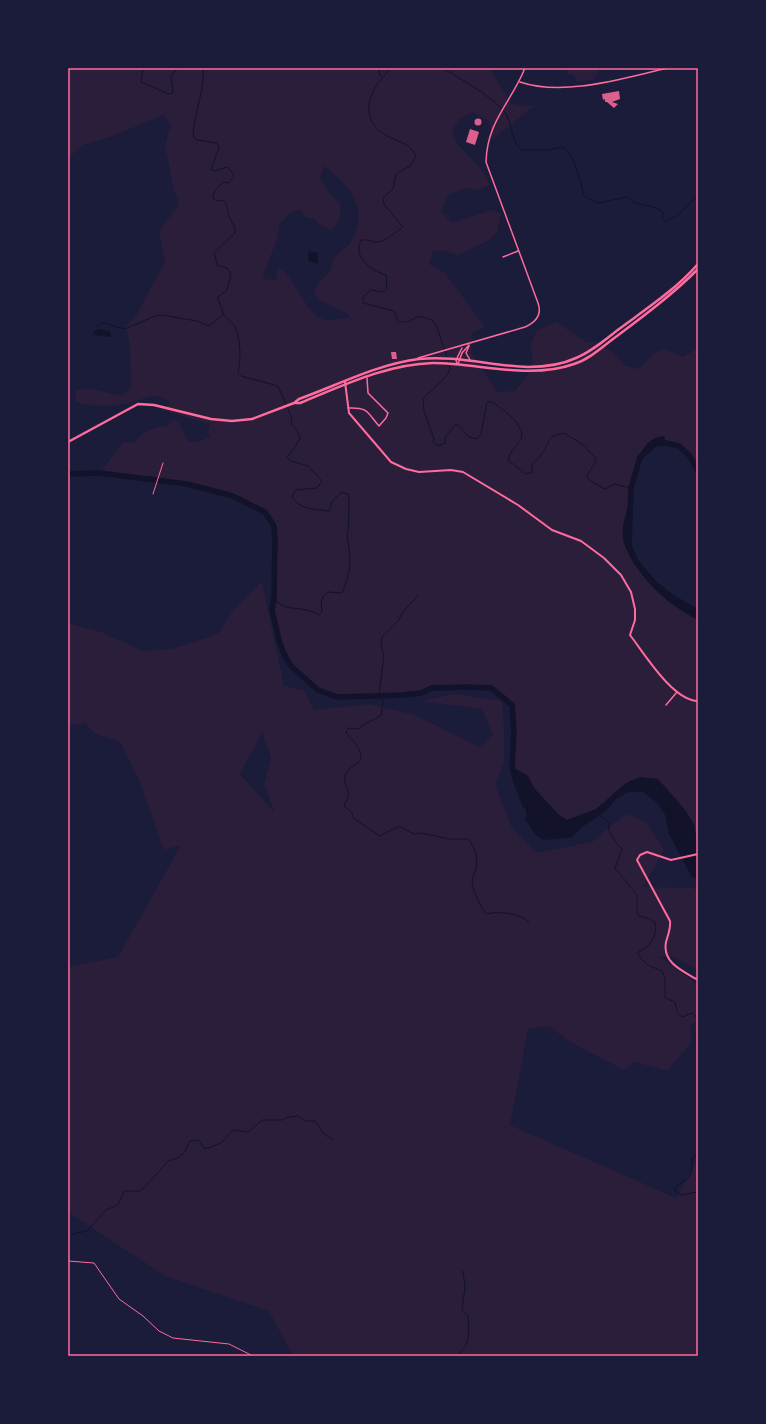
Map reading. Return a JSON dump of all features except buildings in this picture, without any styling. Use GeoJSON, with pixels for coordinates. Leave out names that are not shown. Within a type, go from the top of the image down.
{"type":"FeatureCollection","features":[{"type":"Feature","properties":{"kind":"main road"},"geometry":{"type":"LineString","coordinates":[[68,442],[138,404],[154,405],[211,419],[232,421],[252,419],[293,403],[300,403],[386,366],[411,361],[434,359],[545,366],[578,358],[646,310],[677,285],[698,264]]}},
{"type":"Feature","properties":{"kind":"main road"},"geometry":{"type":"LineString","coordinates":[[346,383],[405,366],[434,363],[510,369],[545,370],[569,366],[584,360],[660,304],[698,269]]}},
{"type":"Feature","properties":{"kind":"main road"},"geometry":{"type":"LineString","coordinates":[[510,369],[511,365]]}},
{"type":"Feature","properties":{"kind":"street"},"geometry":{"type":"LineString","coordinates":[[411,361],[525,327],[538,317],[540,310],[538,303],[486,162],[489,135],[497,118],[520,82],[525,68]]}},
{"type":"Feature","properties":{"kind":"street"},"geometry":{"type":"LineString","coordinates":[[520,82],[551,88],[578,86],[668,68]]}},
{"type":"Feature","properties":{"kind":"street"},"geometry":{"type":"LineString","coordinates":[[503,257],[519,251]]}},
{"type":"Feature","properties":{"kind":"street"},"geometry":{"type":"LineString","coordinates":[[457,364],[460,361],[464,350],[470,344]]}},
{"type":"Feature","properties":{"kind":"street"},"geometry":{"type":"LineString","coordinates":[[470,344],[466,353],[471,362]]}},
{"type":"Feature","properties":{"kind":"street"},"geometry":{"type":"LineString","coordinates":[[457,364],[456,360],[463,346]]}},
{"type":"Feature","properties":{"kind":"street"},"geometry":{"type":"LineString","coordinates":[[348,408],[361,408],[365,410],[379,426],[386,418],[388,413],[386,409],[368,393],[366,378]]}},
{"type":"Feature","properties":{"kind":"street"},"geometry":{"type":"LineString","coordinates":[[346,383],[348,408],[352,417],[388,459],[395,464],[419,472],[451,470],[463,472],[518,505],[552,530],[581,541],[604,558],[621,575],[631,592],[636,620],[630,635],[667,682],[677,692],[687,699],[698,701]]}},
{"type":"Feature","properties":{"kind":"street"},"geometry":{"type":"LineString","coordinates":[[666,705],[677,692]]}},
{"type":"Feature","properties":{"kind":"street"},"geometry":{"type":"LineString","coordinates":[[698,854],[671,860],[647,852],[640,855],[637,860],[670,921],[666,944],[667,956],[673,965],[698,980]]}},
{"type":"Feature","properties":{"kind":"lane"},"geometry":{"type":"LineString","coordinates":[[153,494],[163,463]]}},
{"type":"Feature","properties":{"kind":"lane"},"geometry":{"type":"LineString","coordinates":[[68,1261],[94,1263],[119,1299],[165,1334],[183,1339],[229,1344],[253,1356]]}},
{"type":"Feature","properties":{"kind":"shaded area"},"geometry":{"type":"Polygon","coordinates":[[[68,68],[489,68],[511,103],[522,106],[535,105],[492,140],[489,121],[472,112],[460,119],[454,126],[453,133],[455,140],[480,168],[490,185],[476,190],[465,188],[448,195],[441,212],[452,223],[492,210],[501,214],[497,232],[488,241],[458,255],[444,251],[433,251],[429,264],[445,273],[485,327],[472,333],[471,353],[497,392],[515,391],[530,370],[532,352],[530,345],[537,330],[557,322],[586,342],[596,342],[611,351],[626,366],[639,369],[652,354],[664,349],[683,357],[698,348],[698,471],[686,452],[678,447],[666,443],[664,436],[647,444],[641,453],[630,486],[623,536],[626,548],[632,559],[647,580],[676,607],[698,620],[698,853],[694,825],[691,819],[658,779],[636,779],[629,782],[596,809],[582,815],[567,820],[558,814],[534,788],[528,776],[512,767],[514,733],[512,705],[491,688],[467,687],[337,697],[318,690],[291,666],[284,654],[272,610],[274,599],[274,526],[265,512],[233,496],[187,484],[151,476],[129,476],[102,470],[123,442],[134,443],[144,433],[157,427],[167,426],[174,419],[179,423],[188,441],[197,442],[210,437],[208,430],[210,424],[162,410],[171,402],[155,395],[135,401],[106,406],[96,406],[76,402],[76,391],[89,388],[121,396],[131,387],[130,346],[126,326],[136,316],[165,261],[159,231],[179,204],[174,190],[165,146],[171,124],[163,115],[113,136],[83,145],[68,158],[68,68]],[[324,166],[320,178],[328,192],[340,203],[340,217],[332,231],[319,224],[313,218],[307,218],[299,209],[287,216],[279,225],[275,246],[263,279],[276,280],[279,268],[291,280],[313,312],[326,320],[351,317],[341,310],[321,301],[314,291],[331,269],[334,258],[350,243],[356,231],[358,220],[358,209],[355,200],[349,190],[324,166]]]}},
{"type":"Feature","properties":{"kind":"shaded area"},"geometry":{"type":"Polygon","coordinates":[[[567,68],[598,68],[598,73],[593,80],[577,82],[574,75],[567,74],[567,68]]]}},
{"type":"Feature","properties":{"kind":"shaded area"},"geometry":{"type":"Polygon","coordinates":[[[309,251],[318,253],[318,264],[309,261],[309,251]]]}},
{"type":"Feature","properties":{"kind":"shaded area"},"geometry":{"type":"Polygon","coordinates":[[[99,329],[110,331],[111,336],[95,335],[93,332],[99,329]]]}},
{"type":"Feature","properties":{"kind":"shaded area"},"geometry":{"type":"Polygon","coordinates":[[[664,436],[666,443],[655,444],[640,457],[631,488],[629,545],[636,562],[655,584],[671,597],[698,612],[698,620],[676,607],[656,590],[639,570],[624,542],[623,530],[629,499],[629,488],[641,453],[647,444],[652,440],[657,437],[664,436]]]}},
{"type":"Feature","properties":{"kind":"shaded area"},"geometry":{"type":"Polygon","coordinates":[[[262,582],[284,686],[304,690],[314,710],[369,704],[415,715],[480,747],[493,735],[482,709],[421,701],[453,694],[502,701],[504,762],[495,784],[512,828],[536,853],[592,842],[626,814],[646,822],[664,850],[643,887],[693,888],[698,891],[698,970],[673,957],[659,956],[698,985],[698,1021],[690,1025],[692,1041],[668,1071],[635,1062],[624,1070],[570,1042],[549,1026],[528,1029],[510,1125],[676,1198],[698,1159],[698,1356],[293,1356],[269,1311],[165,1276],[68,1212],[68,967],[118,957],[181,845],[164,850],[139,780],[120,742],[96,734],[85,723],[68,725],[68,623],[104,633],[142,651],[172,649],[218,634],[234,609],[262,582]],[[262,732],[240,774],[275,813],[264,784],[271,758],[262,732]]]}},
{"type":"Feature","properties":{"kind":"shaded area"},"geometry":{"type":"Polygon","coordinates":[[[512,767],[528,776],[534,788],[558,814],[567,820],[596,809],[626,783],[640,777],[658,779],[692,820],[696,838],[698,876],[694,875],[671,832],[668,814],[658,800],[644,789],[628,789],[615,796],[604,809],[583,823],[570,835],[544,837],[537,832],[527,817],[524,800],[516,782],[512,767]]]}},
{"type":"Feature","properties":{"kind":"waterway"},"geometry":{"type":"LineString","coordinates":[[143,68],[141,82],[169,94],[173,93],[171,76],[178,68]]}},
{"type":"Feature","properties":{"kind":"waterway"},"geometry":{"type":"LineString","coordinates":[[203,68],[201,93],[195,118],[193,135],[196,140],[217,143],[219,147],[211,170],[215,171],[227,167],[233,173],[234,177],[228,183],[223,182],[214,192],[213,197],[215,200],[224,201],[227,205],[229,216],[235,230],[235,233],[214,253],[218,266],[227,268],[231,274],[227,290],[218,297],[218,300],[224,315],[234,325],[237,332],[240,350],[238,373],[241,376],[278,386],[292,418],[291,424],[297,430],[300,438],[287,457],[291,461],[308,466],[322,481],[317,488],[295,490],[292,497],[295,501],[303,507],[329,511],[333,500],[342,492],[349,495],[349,522],[347,535],[350,564],[348,577],[342,593],[328,592],[325,594],[321,606],[322,612],[319,615],[307,610],[290,608],[279,604],[274,599]]}},
{"type":"Feature","properties":{"kind":"waterway"},"geometry":{"type":"LineString","coordinates":[[378,68],[381,77]]}},
{"type":"Feature","properties":{"kind":"waterway"},"geometry":{"type":"LineString","coordinates":[[392,68],[379,82],[370,98],[370,116],[374,124],[381,132],[405,144],[416,156],[411,165],[396,174],[393,189],[383,198],[384,204],[403,227],[388,238],[378,242],[361,240],[359,247],[361,258],[369,267],[386,275],[387,289],[383,292],[371,290],[363,297],[363,303],[394,311],[398,322],[408,322],[419,316],[432,320],[436,325],[447,357]]}},
{"type":"Feature","properties":{"kind":"waterway"},"geometry":{"type":"LineString","coordinates":[[442,68],[478,90],[503,110],[509,121],[516,143],[521,150],[548,150],[564,147],[575,164],[584,196],[598,203],[628,197],[636,203],[659,209],[663,212],[662,218],[666,221],[678,215],[698,195]]}},
{"type":"Feature","properties":{"kind":"waterway"},"geometry":{"type":"LineString","coordinates":[[97,326],[103,323],[125,329],[155,316],[162,315],[197,321],[209,326],[224,314]]}},
{"type":"Feature","properties":{"kind":"waterway"},"geometry":{"type":"LineString","coordinates":[[448,360],[450,369],[448,374],[423,399],[424,411],[434,439],[433,442],[438,446],[445,443],[445,437],[455,425],[458,425],[469,437],[477,439],[481,434],[487,402],[492,402],[512,418],[520,429],[522,434],[521,439],[512,451],[508,460],[526,474],[532,472],[532,464],[543,453],[552,437],[564,433],[587,447],[587,450],[595,457],[596,462],[587,475],[590,481],[605,489],[614,484],[631,488]]}},
{"type":"Feature","properties":{"kind":"waterway"},"geometry":{"type":"LineString","coordinates":[[698,471],[690,456],[679,446],[666,443],[655,444],[640,457],[631,488],[629,545],[636,562],[655,584],[671,597],[698,612]]}},
{"type":"Feature","properties":{"kind":"waterway"},"geometry":{"type":"LineString","coordinates":[[68,474],[99,473],[187,484],[233,496],[265,512],[274,526],[275,539],[274,599],[272,610],[279,640],[284,654],[291,666],[318,690],[337,697],[404,695],[421,693],[431,688],[491,688],[512,705],[514,733],[512,767],[525,805]]}},
{"type":"Feature","properties":{"kind":"waterway"},"geometry":{"type":"LineString","coordinates":[[418,596],[404,610],[398,621],[382,637],[381,646],[384,655],[379,694],[383,702],[381,715],[358,729],[348,728],[346,733],[360,751],[361,759],[350,768],[345,775],[344,778],[348,790],[348,797],[344,806],[352,813],[353,818],[380,836],[399,826],[414,834],[421,833],[449,839],[468,839],[474,849],[477,864],[472,883],[486,914],[497,913],[515,915],[529,922]]}},
{"type":"Feature","properties":{"kind":"waterway"},"geometry":{"type":"LineString","coordinates":[[528,819],[537,832],[544,837],[570,835],[583,823],[604,809],[615,796],[628,789],[644,789],[658,800],[668,814],[671,832],[694,875],[698,876]]}},
{"type":"Feature","properties":{"kind":"waterway"},"geometry":{"type":"LineString","coordinates":[[598,814],[609,823],[608,827],[610,834],[622,850],[615,868],[637,895],[637,912],[639,916],[655,922],[655,933],[652,941],[638,952],[644,962],[662,971],[665,978],[665,998],[675,1002],[677,1012],[682,1017],[692,1013],[698,1019]]}},
{"type":"Feature","properties":{"kind":"waterway"},"geometry":{"type":"LineString","coordinates":[[68,1235],[87,1231],[107,1209],[114,1207],[119,1203],[124,1191],[140,1191],[144,1188],[168,1161],[178,1158],[184,1153],[190,1141],[198,1140],[205,1149],[221,1143],[233,1130],[248,1132],[262,1120],[282,1120],[289,1117],[298,1116],[305,1121],[315,1121],[324,1134],[333,1140]]}},
{"type":"Feature","properties":{"kind":"waterway"},"geometry":{"type":"LineString","coordinates":[[698,1154],[692,1158],[690,1176],[675,1188],[675,1191],[681,1195],[698,1192]]}},
{"type":"Feature","properties":{"kind":"waterway"},"geometry":{"type":"LineString","coordinates":[[455,1356],[464,1348],[469,1334],[468,1316],[462,1309],[465,1287],[463,1271]]}}]}
